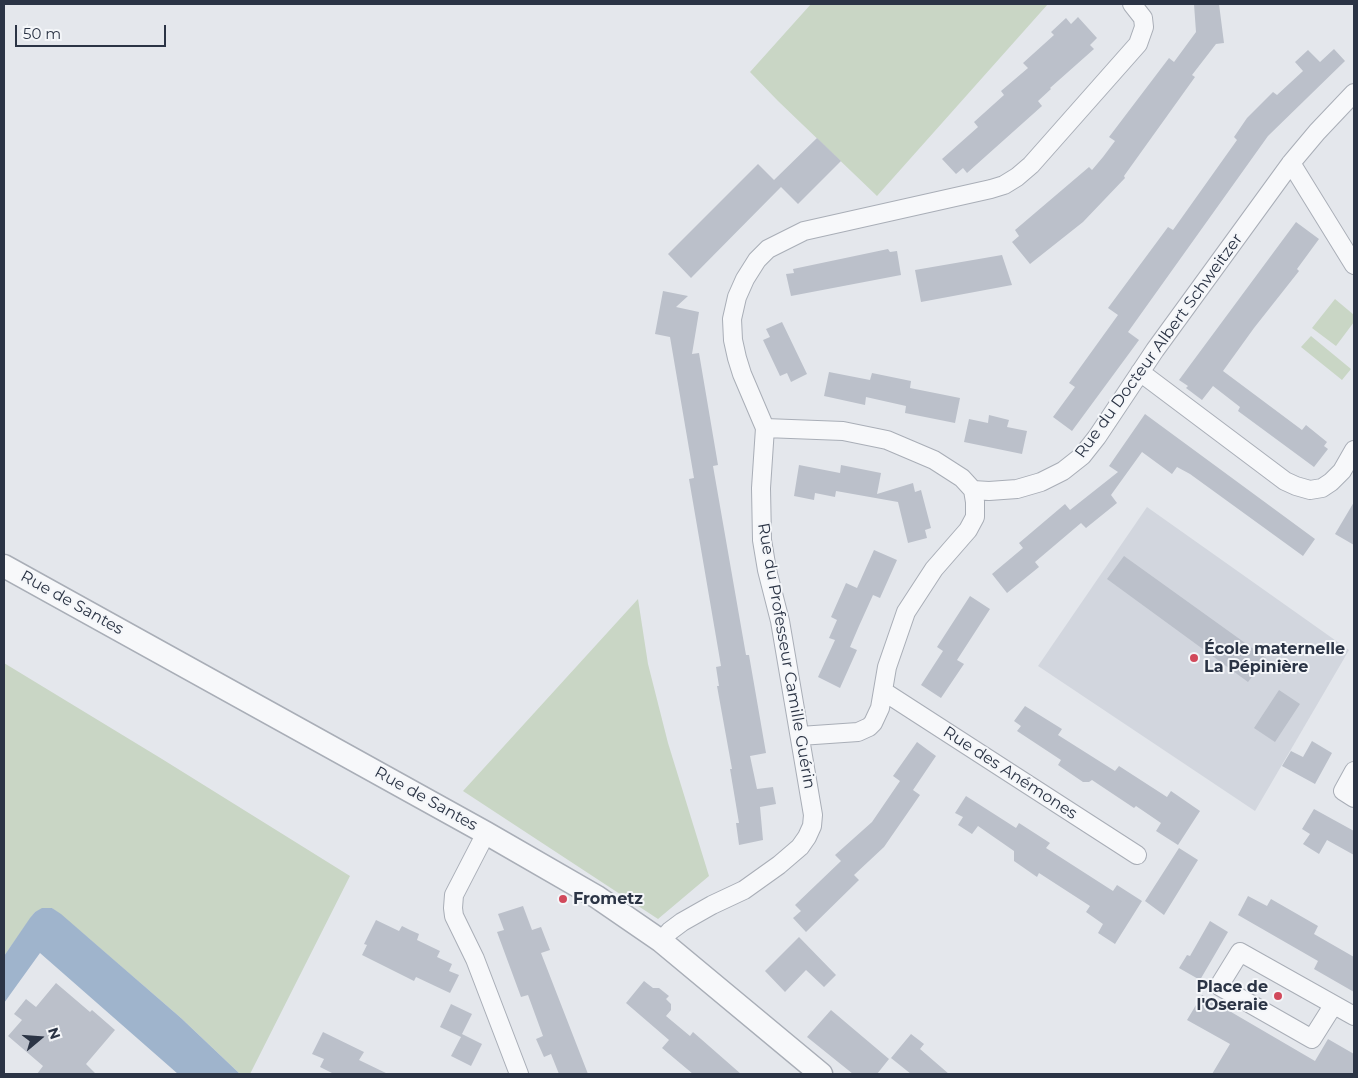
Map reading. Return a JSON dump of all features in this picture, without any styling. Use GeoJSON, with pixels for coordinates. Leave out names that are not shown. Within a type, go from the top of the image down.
{"type":"FeatureCollection","features":[{"type":"Feature","properties":{"kind":"street","name":"Rue du Professeur Camille Guérin"},"geometry":{"type":"LineString","coordinates":[[661,940],[682,922],[744,890],[779,865],[800,846],[812,826],[813,815],[780,621],[767,570],[762,540],[760,488],[765,428],[737,358],[733,340],[732,319],[737,297],[744,279],[757,260],[768,249],[804,231],[991,189],[1004,185],[1017,177],[1031,165],[1138,44],[1144,27],[1143,18],[1132,4]]}},
{"type":"Feature","properties":{"kind":"street","name":"Rue du Docteur Albert Schweitzer"},"geometry":{"type":"LineString","coordinates":[[973,490],[989,491],[1018,488],[1041,482],[1073,464],[1089,447],[1140,372],[1291,163],[1354,93]]}},
{"type":"Feature","properties":{"kind":"street"},"geometry":{"type":"LineString","coordinates":[[1291,163],[1354,265]]}},
{"type":"Feature","properties":{"kind":"street"},"geometry":{"type":"LineString","coordinates":[[1140,372],[1285,481],[1296,486],[1310,490],[1322,488],[1342,471],[1354,450]]}},
{"type":"Feature","properties":{"kind":"street"},"geometry":{"type":"LineString","coordinates":[[765,428],[835,430],[865,434],[887,440],[934,460],[962,478],[973,490],[975,502],[973,522],[968,530],[934,568],[906,612],[887,667],[878,714],[868,727],[852,733],[800,736]]}},
{"type":"Feature","properties":{"kind":"street","name":"Rue de Santes"},"geometry":{"type":"LineString","coordinates":[[4,566],[486,832],[597,897],[661,940],[821,1074]]}},
{"type":"Feature","properties":{"kind":"street","name":"Rue des Anémones"},"geometry":{"type":"LineString","coordinates":[[883,691],[1137,856]]}},
{"type":"Feature","properties":{"kind":"street"},"geometry":{"type":"LineString","coordinates":[[1354,771],[1343,791],[1354,798]]}},
{"type":"Feature","properties":{"kind":"street"},"geometry":{"type":"LineString","coordinates":[[486,832],[454,895],[454,916],[475,959],[519,1074]]}},
{"type":"Feature","properties":{"kind":"street"},"geometry":{"type":"LineString","coordinates":[[1335,1006],[1312,1039],[1220,986],[1240,952],[1354,1016]]}},
{"type":"Feature","properties":{"kind":"shaded area","name":"École maternelle La Pépinière"},"geometry":{"type":"Polygon","coordinates":[[[1147,507],[1349,650],[1255,811],[1038,666],[1147,507]]]}},
{"type":"Feature","properties":{"kind":"green space"},"geometry":{"type":"Polygon","coordinates":[[[811,4],[1048,4],[877,196],[750,72],[811,4]]]}},
{"type":"Feature","properties":{"kind":"green space"},"geometry":{"type":"Polygon","coordinates":[[[1335,299],[1354,315],[1354,322],[1336,346],[1312,328],[1335,299]]]}},
{"type":"Feature","properties":{"kind":"green space"},"geometry":{"type":"Polygon","coordinates":[[[1311,336],[1351,369],[1342,380],[1301,347],[1311,336]]]}},
{"type":"Feature","properties":{"kind":"green space"},"geometry":{"type":"Polygon","coordinates":[[[638,599],[648,664],[668,743],[709,876],[658,919],[463,791],[638,599]]]}},
{"type":"Feature","properties":{"kind":"green space"},"geometry":{"type":"Polygon","coordinates":[[[4,663],[350,876],[250,1074],[240,1074],[181,1018],[52,908],[35,912],[4,956],[4,663]]]}},
{"type":"Feature","properties":{"kind":"water"},"geometry":{"type":"Polygon","coordinates":[[[42,908],[52,908],[61,914],[181,1018],[240,1074],[178,1074],[40,953],[4,1003],[4,956],[30,918],[42,908]]]}},
{"type":"Feature","properties":{"kind":"building"},"geometry":{"type":"Polygon","coordinates":[[[1194,4],[1219,4],[1224,43],[1216,44],[1192,75],[1195,77],[1124,176],[1125,178],[1083,222],[1030,264],[1012,242],[1019,236],[1015,230],[1089,167],[1092,170],[1103,157],[1115,141],[1109,137],[1169,58],[1174,62],[1196,32],[1194,4]]]}},
{"type":"Feature","properties":{"kind":"building"},"geometry":{"type":"Polygon","coordinates":[[[1078,17],[1097,38],[1090,45],[1094,49],[1038,101],[1042,106],[967,173],[963,168],[956,174],[942,159],[978,127],[974,122],[1004,95],[1001,91],[1028,68],[1023,63],[1054,35],[1051,32],[1066,18],[1071,24],[1078,17]]]}},
{"type":"Feature","properties":{"kind":"building"},"geometry":{"type":"Polygon","coordinates":[[[1334,49],[1345,61],[1268,136],[1128,332],[1139,340],[1072,431],[1053,417],[1075,387],[1069,383],[1118,315],[1108,308],[1168,227],[1173,230],[1237,140],[1234,137],[1247,118],[1273,92],[1277,95],[1303,71],[1295,62],[1308,50],[1320,62],[1334,49]]]}},
{"type":"Feature","properties":{"kind":"building"},"geometry":{"type":"Polygon","coordinates":[[[817,138],[841,161],[798,204],[781,187],[691,278],[668,254],[758,164],[774,180],[817,138]]]}},
{"type":"Feature","properties":{"kind":"building"},"geometry":{"type":"Polygon","coordinates":[[[1296,222],[1319,239],[1297,269],[1299,271],[1223,371],[1302,430],[1306,425],[1327,442],[1324,446],[1328,449],[1314,467],[1238,411],[1240,407],[1213,386],[1202,400],[1179,380],[1296,222]]]}},
{"type":"Feature","properties":{"kind":"building"},"geometry":{"type":"Polygon","coordinates":[[[888,249],[890,252],[897,251],[901,275],[791,296],[786,274],[794,273],[793,269],[888,249]]]}},
{"type":"Feature","properties":{"kind":"building"},"geometry":{"type":"Polygon","coordinates":[[[1002,255],[1012,285],[921,302],[915,270],[1002,255]]]}},
{"type":"Feature","properties":{"kind":"building"},"geometry":{"type":"Polygon","coordinates":[[[663,291],[688,296],[676,307],[699,312],[692,354],[699,353],[718,465],[713,466],[746,655],[749,655],[766,753],[750,756],[757,789],[773,787],[776,804],[760,807],[763,840],[739,845],[736,823],[739,823],[730,769],[732,769],[717,686],[719,686],[716,667],[721,666],[689,479],[694,478],[670,337],[655,334],[663,291]]]}},
{"type":"Feature","properties":{"kind":"building"},"geometry":{"type":"Polygon","coordinates":[[[782,322],[807,374],[791,382],[787,373],[780,376],[763,340],[770,337],[766,329],[782,322]]]}},
{"type":"Feature","properties":{"kind":"building"},"geometry":{"type":"Polygon","coordinates":[[[829,372],[870,380],[872,373],[911,381],[910,388],[960,398],[955,423],[905,413],[906,406],[866,397],[865,405],[824,396],[829,372]]]}},
{"type":"Feature","properties":{"kind":"building"},"geometry":{"type":"Polygon","coordinates":[[[1145,414],[1315,539],[1303,556],[1190,474],[1177,467],[1172,474],[1142,452],[1111,495],[1117,503],[1086,528],[1081,523],[1035,562],[1039,567],[1007,593],[992,574],[1023,548],[1019,543],[1065,504],[1070,510],[1118,472],[1109,466],[1145,414]]]}},
{"type":"Feature","properties":{"kind":"building"},"geometry":{"type":"Polygon","coordinates":[[[989,415],[1009,420],[1007,427],[1027,431],[1022,454],[964,442],[969,419],[988,423],[989,415]]]}},
{"type":"Feature","properties":{"kind":"building"},"geometry":{"type":"Polygon","coordinates":[[[799,465],[840,473],[841,465],[881,473],[877,494],[913,483],[915,492],[921,490],[931,528],[925,530],[927,538],[908,543],[898,502],[836,491],[835,497],[815,493],[814,500],[794,496],[799,465]]]}},
{"type":"Feature","properties":{"kind":"building"},"geometry":{"type":"Polygon","coordinates":[[[1354,502],[1354,545],[1335,534],[1354,502]]]}},
{"type":"Feature","properties":{"kind":"building"},"geometry":{"type":"Polygon","coordinates":[[[874,550],[897,560],[880,598],[873,595],[859,626],[850,647],[857,650],[840,688],[818,677],[835,640],[829,638],[837,620],[831,617],[846,583],[857,588],[874,550]]]}},
{"type":"Feature","properties":{"kind":"building"},"geometry":{"type":"Polygon","coordinates":[[[1124,556],[1266,658],[1248,682],[1107,579],[1124,556]]]}},
{"type":"Feature","properties":{"kind":"building"},"geometry":{"type":"Polygon","coordinates":[[[970,596],[990,609],[957,660],[964,664],[941,698],[921,685],[943,651],[937,647],[970,596]]]}},
{"type":"Feature","properties":{"kind":"building"},"geometry":{"type":"Polygon","coordinates":[[[1279,690],[1300,704],[1275,742],[1254,728],[1279,690]]]}},
{"type":"Feature","properties":{"kind":"building"},"geometry":{"type":"Polygon","coordinates":[[[1025,706],[1062,729],[1058,735],[1115,771],[1119,766],[1167,797],[1171,791],[1200,811],[1178,845],[1156,831],[1161,823],[1136,806],[1134,808],[1092,780],[1083,782],[1058,765],[1061,760],[1017,731],[1021,726],[1014,721],[1025,706]]]}},
{"type":"Feature","properties":{"kind":"building"},"geometry":{"type":"Polygon","coordinates":[[[1312,741],[1332,753],[1315,784],[1282,766],[1291,751],[1303,757],[1312,741]]]}},
{"type":"Feature","properties":{"kind":"building"},"geometry":{"type":"Polygon","coordinates":[[[917,742],[936,756],[913,790],[920,795],[884,847],[854,875],[859,880],[806,932],[793,918],[801,911],[795,905],[841,861],[835,855],[872,822],[900,781],[893,776],[917,742]]]}},
{"type":"Feature","properties":{"kind":"building"},"geometry":{"type":"Polygon","coordinates":[[[966,796],[1016,828],[1019,823],[1050,843],[1046,848],[1113,891],[1117,885],[1142,901],[1115,944],[1098,933],[1103,924],[1086,912],[1090,906],[1039,873],[1037,877],[1014,861],[1014,851],[978,826],[972,834],[958,825],[963,817],[955,813],[966,796]]]}},
{"type":"Feature","properties":{"kind":"building"},"geometry":{"type":"Polygon","coordinates":[[[1314,809],[1354,831],[1354,855],[1327,840],[1319,854],[1303,844],[1310,834],[1302,829],[1314,809]]]}},
{"type":"Feature","properties":{"kind":"building"},"geometry":{"type":"Polygon","coordinates":[[[1179,848],[1198,860],[1164,915],[1145,901],[1179,848]]]}},
{"type":"Feature","properties":{"kind":"building"},"geometry":{"type":"Polygon","coordinates":[[[1248,896],[1267,906],[1271,899],[1318,926],[1314,934],[1354,957],[1354,992],[1314,969],[1318,961],[1238,915],[1248,896]]]}},
{"type":"Feature","properties":{"kind":"building"},"geometry":{"type":"Polygon","coordinates":[[[523,906],[532,930],[541,927],[550,950],[541,953],[588,1074],[559,1074],[551,1054],[544,1057],[536,1039],[543,1036],[528,995],[521,997],[497,932],[504,930],[498,914],[523,906]]]}},
{"type":"Feature","properties":{"kind":"building"},"geometry":{"type":"Polygon","coordinates":[[[376,920],[399,931],[402,926],[419,934],[417,940],[440,951],[437,957],[452,964],[449,971],[459,975],[450,993],[416,977],[414,981],[362,955],[367,945],[364,944],[376,920]]]}},
{"type":"Feature","properties":{"kind":"building"},"geometry":{"type":"Polygon","coordinates":[[[1210,921],[1228,932],[1200,980],[1179,968],[1187,955],[1190,956],[1210,921]]]}},
{"type":"Feature","properties":{"kind":"building"},"geometry":{"type":"Polygon","coordinates":[[[799,937],[836,975],[824,987],[806,970],[785,992],[765,971],[799,937]]]}},
{"type":"Feature","properties":{"kind":"building"},"geometry":{"type":"Polygon","coordinates":[[[644,981],[653,988],[659,988],[669,996],[666,999],[671,1004],[671,1010],[666,1016],[690,1036],[693,1032],[741,1074],[693,1074],[662,1048],[669,1040],[626,1003],[644,981]]]}},
{"type":"Feature","properties":{"kind":"building"},"geometry":{"type":"Polygon","coordinates":[[[56,983],[115,1030],[86,1064],[96,1074],[37,1074],[43,1066],[8,1036],[22,1020],[14,1014],[26,999],[36,1007],[56,983]]]}},
{"type":"Feature","properties":{"kind":"building"},"geometry":{"type":"Polygon","coordinates":[[[1202,995],[1315,1061],[1328,1039],[1354,1054],[1354,1074],[1212,1074],[1230,1044],[1187,1020],[1202,995]]]}},
{"type":"Feature","properties":{"kind":"building"},"geometry":{"type":"Polygon","coordinates":[[[451,1004],[472,1014],[462,1034],[482,1044],[471,1066],[451,1056],[461,1037],[440,1027],[451,1004]]]}},
{"type":"Feature","properties":{"kind":"building"},"geometry":{"type":"Polygon","coordinates":[[[831,1010],[889,1059],[877,1074],[853,1074],[807,1037],[831,1010]]]}},
{"type":"Feature","properties":{"kind":"building"},"geometry":{"type":"Polygon","coordinates":[[[323,1032],[364,1052],[359,1060],[388,1074],[334,1074],[320,1067],[324,1059],[312,1054],[323,1032]]]}},
{"type":"Feature","properties":{"kind":"building"},"geometry":{"type":"Polygon","coordinates":[[[911,1034],[924,1044],[920,1049],[949,1074],[911,1074],[891,1058],[911,1034]]]}},
{"type":"Feature","properties":{"kind":"place","name":"École maternelle La Pépinière"},"geometry":{"type":"Point","coordinates":[1194,658]}},
{"type":"Feature","properties":{"kind":"place","name":"Frometz"},"geometry":{"type":"Point","coordinates":[563,899]}},
{"type":"Feature","properties":{"kind":"place","name":"Place de l'Oseraie"},"geometry":{"type":"Point","coordinates":[1278,996]}}]}
